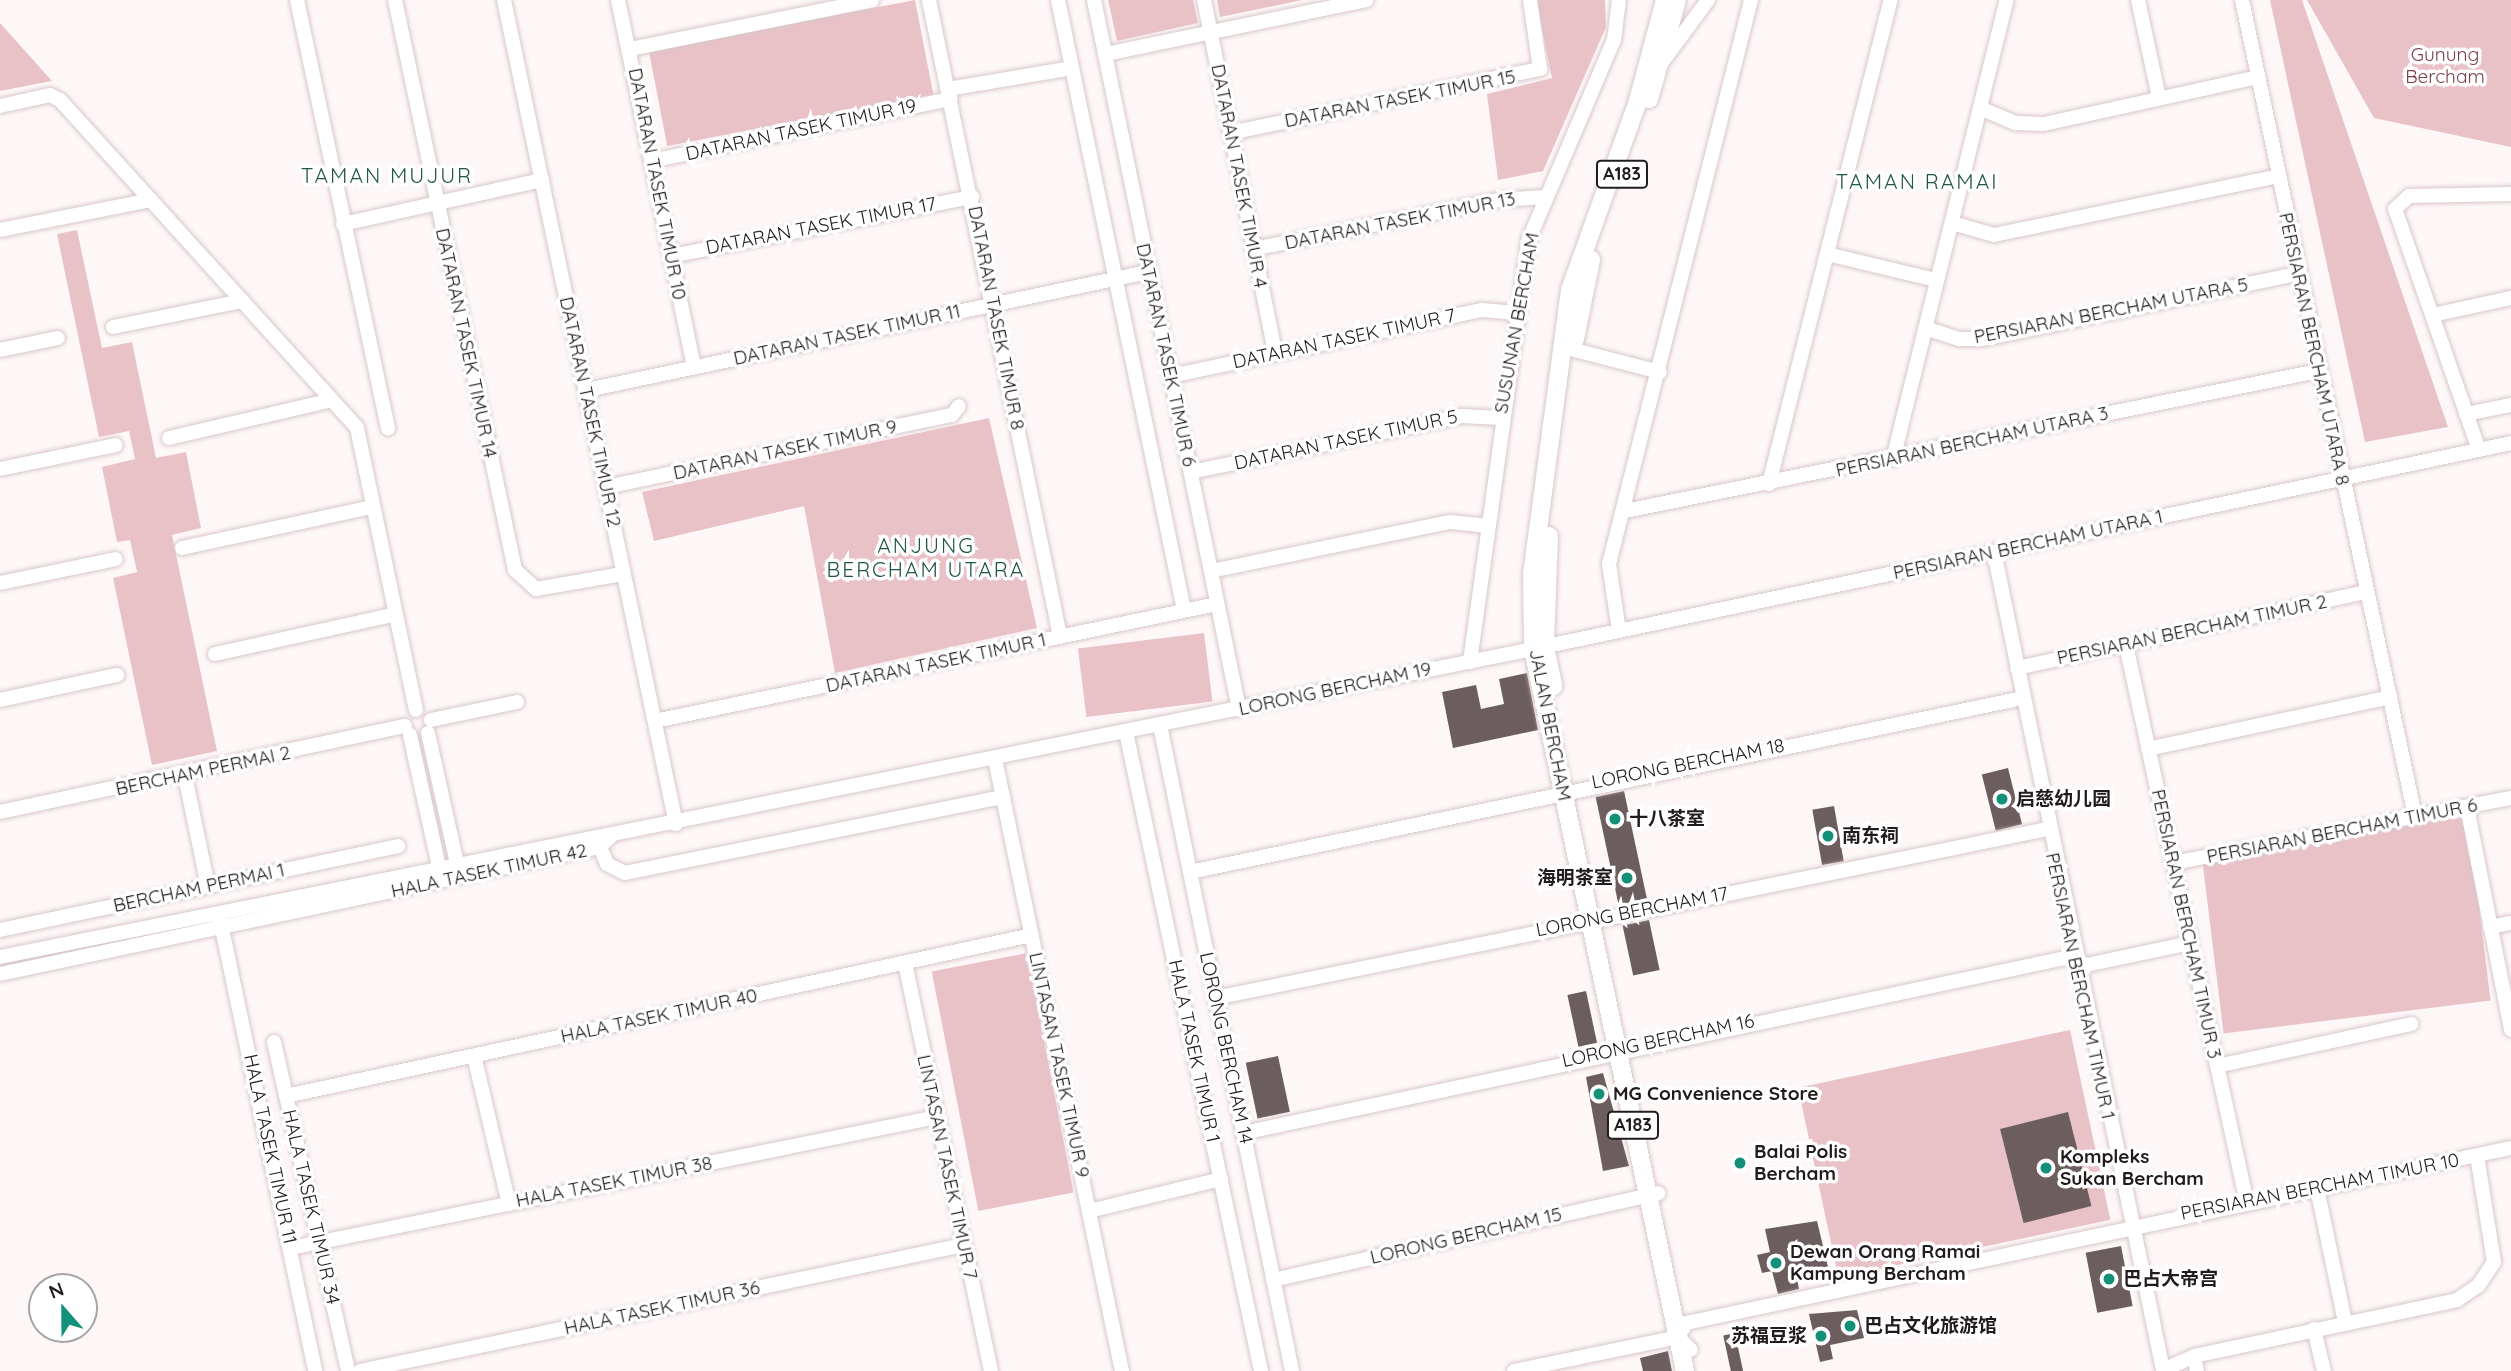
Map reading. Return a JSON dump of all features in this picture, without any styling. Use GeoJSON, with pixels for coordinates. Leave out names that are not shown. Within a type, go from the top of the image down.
{"type":"FeatureCollection","features":[{"type":"Feature","properties":{"kind":"main road","name":"JALAN BERCHAM"},"geometry":{"type":"LineString","coordinates":[[1665,0],[1638,101],[1573,277],[1539,648],[1653,1194],[1679,1324],[1685,1371]]}},
{"type":"Feature","properties":{"kind":"main road","name":"JALAN BERCHAM"},"geometry":{"type":"LineString","coordinates":[[1568,348],[1585,277],[1663,61],[1677,0]]}},
{"type":"Feature","properties":{"kind":"main road","name":"JALAN BERCHAM"},"geometry":{"type":"LineString","coordinates":[[1679,1324],[1692,1350],[1696,1371]]}},
{"type":"Feature","properties":{"kind":"street"},"geometry":{"type":"LineString","coordinates":[[297,0],[388,428]]}},
{"type":"Feature","properties":{"kind":"street","name":"DATARAN TASEK TIMUR 14"},"geometry":{"type":"LineString","coordinates":[[395,0],[515,570],[536,589],[623,574]]}},
{"type":"Feature","properties":{"kind":"street","name":"DATARAN TASEK TIMUR 12"},"geometry":{"type":"LineString","coordinates":[[504,0],[676,824]]}},
{"type":"Feature","properties":{"kind":"street","name":"DATARAN TASEK TIMUR 10"},"geometry":{"type":"LineString","coordinates":[[618,0],[694,368]]}},
{"type":"Feature","properties":{"kind":"street"},"geometry":{"type":"LineString","coordinates":[[630,49],[872,0]]}},
{"type":"Feature","properties":{"kind":"street","name":"DATARAN TASEK TIMUR 8"},"geometry":{"type":"LineString","coordinates":[[929,0],[972,197],[1060,636]]}},
{"type":"Feature","properties":{"kind":"street","name":"DATARAN TASEK TIMUR 6"},"geometry":{"type":"LineString","coordinates":[[1058,0],[1184,610]]}},
{"type":"Feature","properties":{"kind":"street","name":"DATARAN TASEK TIMUR 6"},"geometry":{"type":"LineString","coordinates":[[1094,0],[1239,709]]}},
{"type":"Feature","properties":{"kind":"street","name":"DATARAN TASEK TIMUR 4"},"geometry":{"type":"LineString","coordinates":[[1204,0],[1275,352]]}},
{"type":"Feature","properties":{"kind":"street"},"geometry":{"type":"LineString","coordinates":[[1106,54],[1366,0]]}},
{"type":"Feature","properties":{"kind":"street","name":"DATARAN TASEK TIMUR 15"},"geometry":{"type":"LineString","coordinates":[[1230,133],[1541,69],[1530,0]]}},
{"type":"Feature","properties":{"kind":"street","name":"SUSUNAN BERCHAM"},"geometry":{"type":"LineString","coordinates":[[1470,662],[1501,418],[1529,239],[1614,40],[1619,0]]}},
{"type":"Feature","properties":{"kind":"street"},"geometry":{"type":"LineString","coordinates":[[1663,61],[1708,0]]}},
{"type":"Feature","properties":{"kind":"street"},"geometry":{"type":"LineString","coordinates":[[1619,631],[1609,564],[1660,372],[1751,0]]}},
{"type":"Feature","properties":{"kind":"street"},"geometry":{"type":"LineString","coordinates":[[1769,484],[1891,0]]}},
{"type":"Feature","properties":{"kind":"street"},"geometry":{"type":"LineString","coordinates":[[1893,458],[2007,0]]}},
{"type":"Feature","properties":{"kind":"street"},"geometry":{"type":"LineString","coordinates":[[2138,0],[2159,98]]}},
{"type":"Feature","properties":{"kind":"street","name":"PERSIARAN BERCHAM UTARA 8"},"geometry":{"type":"LineString","coordinates":[[2242,0],[2297,274],[2415,816]]}},
{"type":"Feature","properties":{"kind":"street","name":"DATARAN TASEK TIMUR 19"},"geometry":{"type":"LineString","coordinates":[[651,160],[1072,68]]}},
{"type":"Feature","properties":{"kind":"street"},"geometry":{"type":"LineString","coordinates":[[1980,108],[2016,123],[2044,124],[2258,77]]}},
{"type":"Feature","properties":{"kind":"street"},"geometry":{"type":"LineString","coordinates":[[0,106],[54,96],[357,428],[393,615],[416,710],[430,726],[460,877]]}},
{"type":"Feature","properties":{"kind":"street"},"geometry":{"type":"LineString","coordinates":[[1952,223],[1994,234],[2279,176]]}},
{"type":"Feature","properties":{"kind":"street"},"geometry":{"type":"LineString","coordinates":[[343,224],[542,180]]}},
{"type":"Feature","properties":{"kind":"street"},"geometry":{"type":"LineString","coordinates":[[2479,450],[2396,216],[2397,203],[2409,196],[2511,194]]}},
{"type":"Feature","properties":{"kind":"street","name":"DATARAN TASEK TIMUR 17"},"geometry":{"type":"LineString","coordinates":[[671,256],[972,197]]}},
{"type":"Feature","properties":{"kind":"street","name":"DATARAN TASEK TIMUR 13"},"geometry":{"type":"LineString","coordinates":[[1253,249],[1498,200],[1546,197]]}},
{"type":"Feature","properties":{"kind":"street"},"geometry":{"type":"LineString","coordinates":[[0,230],[151,200]]}},
{"type":"Feature","properties":{"kind":"street"},"geometry":{"type":"LineString","coordinates":[[1827,254],[1936,281]]}},
{"type":"Feature","properties":{"kind":"street","name":"DATARAN TASEK TIMUR 11"},"geometry":{"type":"LineString","coordinates":[[587,390],[1148,272]]}},
{"type":"Feature","properties":{"kind":"street","name":"PERSIARAN BERCHAM UTARA 5"},"geometry":{"type":"LineString","coordinates":[[1925,328],[1959,339],[1983,339],[2297,274]]}},
{"type":"Feature","properties":{"kind":"street"},"geometry":{"type":"LineString","coordinates":[[2432,315],[2511,298]]}},
{"type":"Feature","properties":{"kind":"street"},"geometry":{"type":"LineString","coordinates":[[113,327],[242,301]]}},
{"type":"Feature","properties":{"kind":"street","name":"DATARAN TASEK TIMUR 7"},"geometry":{"type":"LineString","coordinates":[[1171,376],[1482,310],[1517,313]]}},
{"type":"Feature","properties":{"kind":"street"},"geometry":{"type":"LineString","coordinates":[[0,350],[58,338]]}},
{"type":"Feature","properties":{"kind":"street"},"geometry":{"type":"LineString","coordinates":[[1568,348],[1660,372]]}},
{"type":"Feature","properties":{"kind":"street","name":"PERSIARAN BERCHAM UTARA 3"},"geometry":{"type":"LineString","coordinates":[[1625,511],[2318,371]]}},
{"type":"Feature","properties":{"kind":"street"},"geometry":{"type":"LineString","coordinates":[[169,438],[332,400]]}},
{"type":"Feature","properties":{"kind":"street"},"geometry":{"type":"LineString","coordinates":[[2466,414],[2511,405]]}},
{"type":"Feature","properties":{"kind":"street","name":"DATARAN TASEK TIMUR 9"},"geometry":{"type":"LineString","coordinates":[[606,487],[952,415],[959,406]]}},
{"type":"Feature","properties":{"kind":"street","name":"DATARAN TASEK TIMUR 5"},"geometry":{"type":"LineString","coordinates":[[1191,472],[1462,416],[1501,418]]}},
{"type":"Feature","properties":{"kind":"street","name":"PERSIARAN BERCHAM UTARA 1"},"geometry":{"type":"LineString","coordinates":[[1539,648],[2511,443]]}},
{"type":"Feature","properties":{"kind":"street"},"geometry":{"type":"LineString","coordinates":[[0,469],[116,445]]}},
{"type":"Feature","properties":{"kind":"street"},"geometry":{"type":"LineString","coordinates":[[182,548],[371,507]]}},
{"type":"Feature","properties":{"kind":"street"},"geometry":{"type":"LineString","coordinates":[[1211,571],[1450,522],[1489,526]]}},
{"type":"Feature","properties":{"kind":"street","name":"PERSIARAN BERCHAM TIMUR 1"},"geometry":{"type":"LineString","coordinates":[[1994,552],[2075,962],[2161,1371],[2194,1356],[2457,1300],[2478,1286],[2494,1262],[2477,1156]]}},
{"type":"Feature","properties":{"kind":"street"},"geometry":{"type":"LineString","coordinates":[[0,583],[116,559]]}},
{"type":"Feature","properties":{"kind":"street","name":"PERSIARAN BERCHAM TIMUR 2"},"geometry":{"type":"LineString","coordinates":[[2017,668],[2367,592]]}},
{"type":"Feature","properties":{"kind":"street","name":"DATARAN TASEK TIMUR 1"},"geometry":{"type":"LineString","coordinates":[[655,721],[1217,604]]}},
{"type":"Feature","properties":{"kind":"street"},"geometry":{"type":"LineString","coordinates":[[215,654],[393,615]]}},
{"type":"Feature","properties":{"kind":"street","name":"PERSIARAN BERCHAM TIMUR 3"},"geometry":{"type":"LineString","coordinates":[[2126,645],[2247,1203]]}},
{"type":"Feature","properties":{"kind":"street","name":"LORONG BERCHAM 19"},"geometry":{"type":"LineString","coordinates":[[610,837],[1539,648]]}},
{"type":"Feature","properties":{"kind":"street"},"geometry":{"type":"LineString","coordinates":[[0,700],[117,675]]}},
{"type":"Feature","properties":{"kind":"street"},"geometry":{"type":"LineString","coordinates":[[2148,748],[2390,697]]}},
{"type":"Feature","properties":{"kind":"street","name":"LORONG BERCHAM 18"},"geometry":{"type":"LineString","coordinates":[[1190,872],[1568,788],[2022,698]]}},
{"type":"Feature","properties":{"kind":"street","name":"BERCHAM PERMAI 2"},"geometry":{"type":"LineString","coordinates":[[0,812],[430,726],[517,702]]}},
{"type":"Feature","properties":{"kind":"street"},"geometry":{"type":"LineString","coordinates":[[416,710],[407,730],[442,880]]}},
{"type":"Feature","properties":{"kind":"street","name":"LORONG BERCHAM 14"},"geometry":{"type":"LineString","coordinates":[[1160,725],[1292,1371]]}},
{"type":"Feature","properties":{"kind":"street","name":"HALA TASEK TIMUR 1"},"geometry":{"type":"LineString","coordinates":[[1126,732],[1261,1371]]}},
{"type":"Feature","properties":{"kind":"street","name":"LINTASAN TASEK TIMUR 9"},"geometry":{"type":"LineString","coordinates":[[995,759],[1122,1371]]}},
{"type":"Feature","properties":{"kind":"street"},"geometry":{"type":"LineString","coordinates":[[185,776],[208,886]]}},
{"type":"Feature","properties":{"kind":"street"},"geometry":{"type":"LineString","coordinates":[[595,832],[598,848],[607,864],[625,873],[1003,797]]}},
{"type":"Feature","properties":{"kind":"street","name":"PERSIARAN BERCHAM TIMUR 6"},"geometry":{"type":"LineString","coordinates":[[2173,863],[2511,798]]}},
{"type":"Feature","properties":{"kind":"street"},"geometry":{"type":"LineString","coordinates":[[2466,807],[2511,1030]]}},
{"type":"Feature","properties":{"kind":"street","name":"LORONG BERCHAM 17"},"geometry":{"type":"LineString","coordinates":[[1215,998],[2048,829]]}},
{"type":"Feature","properties":{"kind":"street","name":"HALA TASEK TIMUR 42"},"geometry":{"type":"LineString","coordinates":[[0,957],[595,832],[610,837],[598,848],[0,974]]}},
{"type":"Feature","properties":{"kind":"street","name":"BERCHAM PERMAI 1"},"geometry":{"type":"LineString","coordinates":[[0,930],[398,846]]}},
{"type":"Feature","properties":{"kind":"street","name":"HALA TASEK TIMUR 11"},"geometry":{"type":"LineString","coordinates":[[218,911],[315,1371]]}},
{"type":"Feature","properties":{"kind":"street"},"geometry":{"type":"LineString","coordinates":[[2490,927],[2511,923]]}},
{"type":"Feature","properties":{"kind":"street","name":"HALA TASEK TIMUR 40"},"geometry":{"type":"LineString","coordinates":[[286,1096],[1032,935]]}},
{"type":"Feature","properties":{"kind":"street","name":"LORONG BERCHAM 16"},"geometry":{"type":"LineString","coordinates":[[1243,1133],[1622,1048],[2075,962],[2190,943]]}},
{"type":"Feature","properties":{"kind":"street","name":"LINTASAN TASEK TIMUR 7"},"geometry":{"type":"LineString","coordinates":[[905,963],[990,1371]]}},
{"type":"Feature","properties":{"kind":"street"},"geometry":{"type":"LineString","coordinates":[[2217,1066],[2412,1024]]}},
{"type":"Feature","properties":{"kind":"street","name":"HALA TASEK TIMUR 34"},"geometry":{"type":"LineString","coordinates":[[274,1042],[348,1371]]}},
{"type":"Feature","properties":{"kind":"street"},"geometry":{"type":"LineString","coordinates":[[474,1056],[509,1204]]}},
{"type":"Feature","properties":{"kind":"street","name":"HALA TASEK TIMUR 38"},"geometry":{"type":"LineString","coordinates":[[291,1248],[936,1117]]}},
{"type":"Feature","properties":{"kind":"street","name":"PERSIARAN BERCHAM TIMUR 10"},"geometry":{"type":"LineString","coordinates":[[2129,1226],[2511,1148]]}},
{"type":"Feature","properties":{"kind":"street"},"geometry":{"type":"LineString","coordinates":[[1089,1211],[1221,1179]]}},
{"type":"Feature","properties":{"kind":"street"},"geometry":{"type":"LineString","coordinates":[[2317,1188],[2345,1322]]}},
{"type":"Feature","properties":{"kind":"street","name":"LORONG BERCHAM 15"},"geometry":{"type":"LineString","coordinates":[[1273,1280],[1653,1194]]}},
{"type":"Feature","properties":{"kind":"street"},"geometry":{"type":"LineString","coordinates":[[1514,1371],[1679,1324],[2129,1226]]}},
{"type":"Feature","properties":{"kind":"street","name":"HALA TASEK TIMUR 36"},"geometry":{"type":"LineString","coordinates":[[360,1371],[963,1245]]}},
{"type":"Feature","properties":{"kind":"street"},"geometry":{"type":"LineString","coordinates":[[2314,1329],[2324,1371]]}},
{"type":"Feature","properties":{"kind":"street"},"geometry":{"type":"LineString","coordinates":[[2194,1356],[2197,1371]]}},
{"type":"Feature","properties":{"kind":"green space"},"geometry":{"type":"Polygon","coordinates":[[[915,0],[933,94],[667,146],[649,52],[915,0]]]}},
{"type":"Feature","properties":{"kind":"green space"},"geometry":{"type":"Polygon","coordinates":[[[1108,0],[1193,0],[1198,23],[1117,41],[1108,0]]]}},
{"type":"Feature","properties":{"kind":"green space"},"geometry":{"type":"Polygon","coordinates":[[[1217,0],[1302,0],[1220,17],[1217,0]]]}},
{"type":"Feature","properties":{"kind":"green space"},"geometry":{"type":"Polygon","coordinates":[[[1536,0],[1605,0],[1606,27],[1543,171],[1498,180],[1487,94],[1552,78],[1536,0]]]}},
{"type":"Feature","properties":{"kind":"green space"},"geometry":{"type":"Polygon","coordinates":[[[2270,0],[2302,0],[2448,427],[2365,442],[2270,0]]]}},
{"type":"Feature","properties":{"kind":"green space","name":"Gunung Bercham"},"geometry":{"type":"Polygon","coordinates":[[[2307,0],[2511,0],[2511,147],[2374,118],[2307,0]]]}},
{"type":"Feature","properties":{"kind":"green space"},"geometry":{"type":"Polygon","coordinates":[[[0,23],[52,81],[0,91],[0,23]]]}},
{"type":"Feature","properties":{"kind":"green space"},"geometry":{"type":"Polygon","coordinates":[[[77,230],[102,348],[132,342],[156,458],[186,452],[201,528],[172,535],[217,751],[152,765],[113,578],[137,572],[130,540],[117,542],[102,467],[135,459],[129,431],[99,437],[57,234],[77,230]]]}},
{"type":"Feature","properties":{"kind":"green space"},"geometry":{"type":"Polygon","coordinates":[[[989,418],[1037,628],[835,673],[804,506],[654,541],[642,492],[989,418]]]}},
{"type":"Feature","properties":{"kind":"green space"},"geometry":{"type":"Polygon","coordinates":[[[1204,633],[1212,701],[1086,717],[1078,648],[1204,633]]]}},
{"type":"Feature","properties":{"kind":"green space"},"geometry":{"type":"Polygon","coordinates":[[[2468,817],[2491,1001],[2224,1033],[2201,850],[2468,817]]]}},
{"type":"Feature","properties":{"kind":"green space"},"geometry":{"type":"Polygon","coordinates":[[[1027,953],[1074,1193],[978,1211],[932,972],[1027,953]]]}},
{"type":"Feature","properties":{"kind":"green space"},"geometry":{"type":"Polygon","coordinates":[[[2070,1030],[2110,1220],[1838,1278],[1798,1088],[2070,1030]]]}},
{"type":"Feature","properties":{"kind":"building"},"geometry":{"type":"Polygon","coordinates":[[[1527,673],[1538,730],[1453,748],[1442,692],[1476,685],[1481,709],[1504,704],[1499,679],[1527,673]]]}},
{"type":"Feature","properties":{"kind":"building","name":"启慈幼儿园"},"geometry":{"type":"Polygon","coordinates":[[[2008,768],[2022,824],[1996,831],[1982,775],[2008,768]]]}},
{"type":"Feature","properties":{"kind":"building"},"geometry":{"type":"Polygon","coordinates":[[[1624,791],[1647,901],[1619,907],[1596,797],[1624,791]]]}},
{"type":"Feature","properties":{"kind":"building","name":"南东祠"},"geometry":{"type":"Polygon","coordinates":[[[1834,806],[1844,861],[1822,865],[1812,810],[1834,806]]]}},
{"type":"Feature","properties":{"kind":"building"},"geometry":{"type":"Polygon","coordinates":[[[1649,920],[1660,970],[1633,975],[1623,926],[1649,920]]]}},
{"type":"Feature","properties":{"kind":"building"},"geometry":{"type":"Polygon","coordinates":[[[1586,991],[1597,1043],[1578,1047],[1567,995],[1586,991]]]}},
{"type":"Feature","properties":{"kind":"building"},"geometry":{"type":"Polygon","coordinates":[[[1278,1056],[1290,1112],[1258,1119],[1246,1063],[1278,1056]]]}},
{"type":"Feature","properties":{"kind":"building"},"geometry":{"type":"Polygon","coordinates":[[[1603,1073],[1629,1166],[1603,1171],[1586,1077],[1603,1073]]]}},
{"type":"Feature","properties":{"kind":"building","name":"Kompleks Sukan Bercham"},"geometry":{"type":"Polygon","coordinates":[[[2068,1112],[2091,1206],[2024,1223],[2000,1129],[2068,1112]]]}},
{"type":"Feature","properties":{"kind":"building"},"geometry":{"type":"Polygon","coordinates":[[[1817,1221],[1829,1271],[1797,1279],[1799,1289],[1778,1294],[1772,1271],[1762,1273],[1757,1255],[1770,1252],[1765,1229],[1817,1221]]]}},
{"type":"Feature","properties":{"kind":"building","name":"巴占大帝宫"},"geometry":{"type":"Polygon","coordinates":[[[2121,1246],[2133,1306],[2097,1313],[2086,1253],[2121,1246]]]}},
{"type":"Feature","properties":{"kind":"building"},"geometry":{"type":"Polygon","coordinates":[[[1857,1310],[1864,1338],[1830,1345],[1833,1359],[1820,1362],[1809,1314],[1857,1310]]]}},
{"type":"Feature","properties":{"kind":"building"},"geometry":{"type":"Polygon","coordinates":[[[1735,1333],[1743,1371],[1731,1371],[1723,1335],[1735,1333]]]}},
{"type":"Feature","properties":{"kind":"building"},"geometry":{"type":"Polygon","coordinates":[[[1668,1351],[1672,1371],[1643,1371],[1640,1358],[1668,1351]]]}},
{"type":"Feature","properties":{"kind":"place","name":"启慈幼儿园"},"geometry":{"type":"Point","coordinates":[2002,799]}},
{"type":"Feature","properties":{"kind":"place","name":"十八茶室"},"geometry":{"type":"Point","coordinates":[1615,819]}},
{"type":"Feature","properties":{"kind":"place","name":"南东祠"},"geometry":{"type":"Point","coordinates":[1828,836]}},
{"type":"Feature","properties":{"kind":"place","name":"海明茶室"},"geometry":{"type":"Point","coordinates":[1627,878]}},
{"type":"Feature","properties":{"kind":"place","name":"MG Convenience Store"},"geometry":{"type":"Point","coordinates":[1599,1094]}},
{"type":"Feature","properties":{"kind":"place","name":"Balai Polis Bercham"},"geometry":{"type":"Point","coordinates":[1740,1163]}},
{"type":"Feature","properties":{"kind":"place","name":"Kompleks Sukan Bercham"},"geometry":{"type":"Point","coordinates":[2046,1168]}},
{"type":"Feature","properties":{"kind":"place","name":"Dewan Orang Ramai Kampung Bercham"},"geometry":{"type":"Point","coordinates":[1776,1263]}},
{"type":"Feature","properties":{"kind":"place","name":"巴占大帝宫"},"geometry":{"type":"Point","coordinates":[2109,1279]}},
{"type":"Feature","properties":{"kind":"place","name":"巴占文化旅游馆"},"geometry":{"type":"Point","coordinates":[1850,1326]}},
{"type":"Feature","properties":{"kind":"place","name":"苏福豆浆"},"geometry":{"type":"Point","coordinates":[1821,1336]}},
{"type":"Feature","properties":{"kind":"district","name":"TAMAN MUJUR"},"geometry":{"type":"Point","coordinates":[387,175]}},
{"type":"Feature","properties":{"kind":"district","name":"TAMAN RAMAI"},"geometry":{"type":"Point","coordinates":[1917,181]}},
{"type":"Feature","properties":{"kind":"district","name":"ANJUNG BERCHAM UTARA"},"geometry":{"type":"Point","coordinates":[926,557]}}]}
